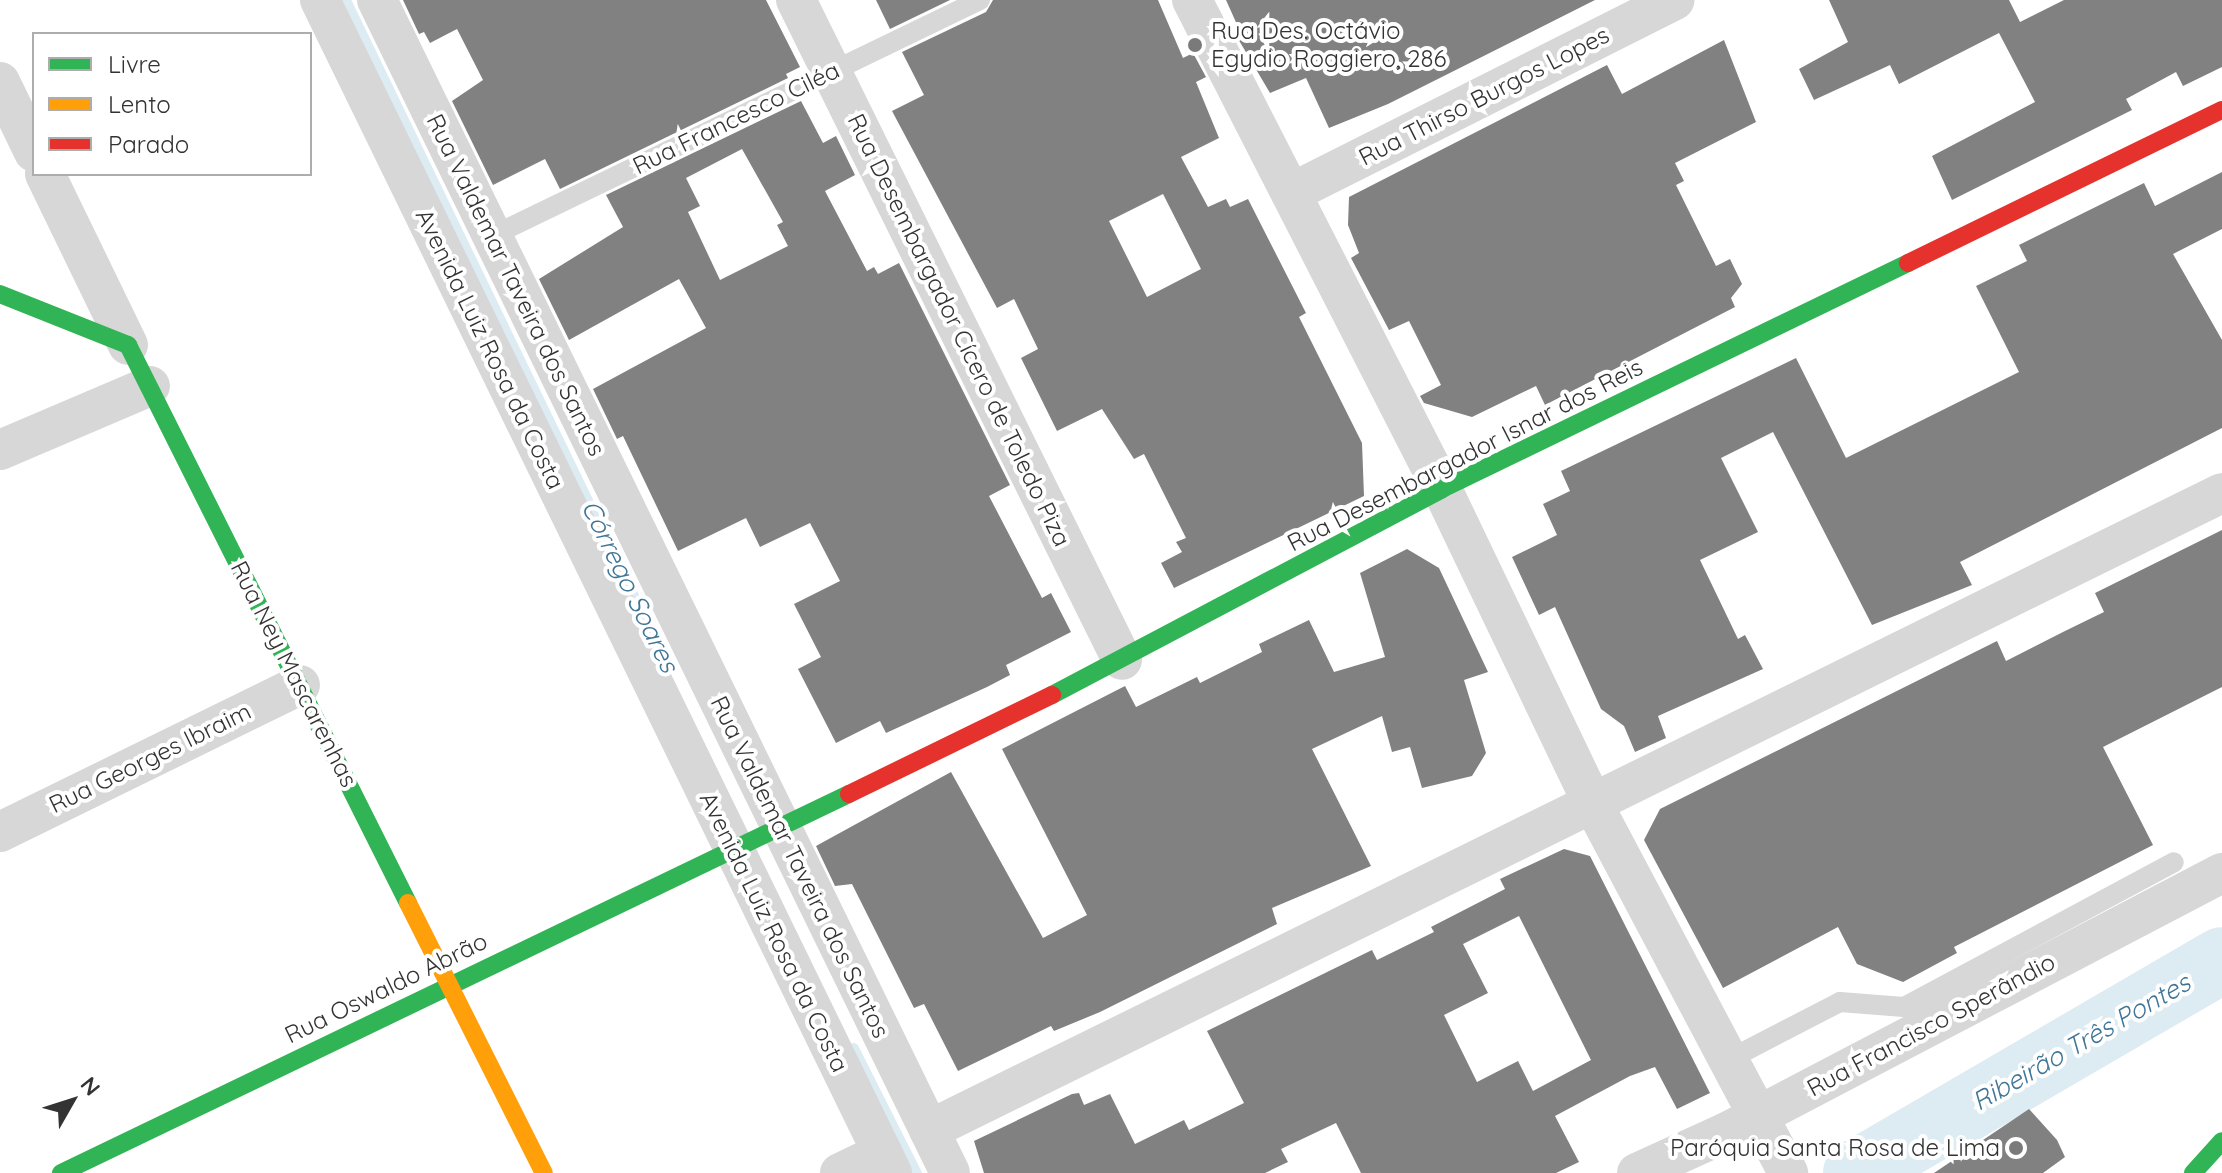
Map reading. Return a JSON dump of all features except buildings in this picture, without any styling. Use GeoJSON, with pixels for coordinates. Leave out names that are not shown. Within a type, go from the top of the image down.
{"type":"FeatureCollection","features":[{"type":"Feature","properties":{"kind":"street","name":"Avenida Luiz Rosa da Costa"},"geometry":{"type":"LineString","coordinates":[[320,0],[754,840],[887,1163]]}},
{"type":"Feature","properties":{"kind":"street","name":"Rua Valdemar Taveira dos Santos"},"geometry":{"type":"LineString","coordinates":[[377,0],[492,236],[754,840],[929,1130],[950,1173]]}},
{"type":"Feature","properties":{"kind":"street","name":"Rua Desembargador Cícero de Toledo Piza"},"geometry":{"type":"LineString","coordinates":[[796,0],[1122,660]]}},
{"type":"Feature","properties":{"kind":"street"},"geometry":{"type":"LineString","coordinates":[[1192,0],[1293,192],[1442,489],[1594,806],[1784,1165]]}},
{"type":"Feature","properties":{"kind":"street","name":"Rua Thirso Burgos Lopes"},"geometry":{"type":"LineString","coordinates":[[1293,192],[1674,0]]}},
{"type":"Feature","properties":{"kind":"street"},"geometry":{"type":"LineString","coordinates":[[0,82],[32,148]]}},
{"type":"Feature","properties":{"kind":"street","name":"Rua Desembargador Isnar dos Reis"},"geometry":{"type":"LineString","coordinates":[[754,840],[1122,660],[1442,489],[2222,110]]}},
{"type":"Feature","properties":{"kind":"street","name":"Rua Ney Mascarenhas"},"geometry":{"type":"LineString","coordinates":[[46,176],[544,1173]]}},
{"type":"Feature","properties":{"kind":"street"},"geometry":{"type":"LineString","coordinates":[[0,294],[128,345]]}},
{"type":"Feature","properties":{"kind":"street"},"geometry":{"type":"LineString","coordinates":[[0,450],[150,386]]}},
{"type":"Feature","properties":{"kind":"street"},"geometry":{"type":"LineString","coordinates":[[929,1130],[1594,806],[2222,493]]}},
{"type":"Feature","properties":{"kind":"street","name":"Rua Georges Ibraim"},"geometry":{"type":"LineString","coordinates":[[0,832],[300,685]]}},
{"type":"Feature","properties":{"kind":"street","name":"Rua Oswaldo Abrão"},"geometry":{"type":"LineString","coordinates":[[61,1173],[449,983],[754,840]]}},
{"type":"Feature","properties":{"kind":"street","name":"Rua Francisco Sperândio"},"geometry":{"type":"LineString","coordinates":[[1637,1173],[1757,1116],[2222,873]]}},
{"type":"Feature","properties":{"kind":"street"},"geometry":{"type":"LineString","coordinates":[[2193,1173],[2222,1141]]}},
{"type":"Feature","properties":{"kind":"street"},"geometry":{"type":"LineString","coordinates":[[840,1173],[887,1163]]}},
{"type":"Feature","properties":{"kind":"lane","name":"Rua Francesco Ciléa"},"geometry":{"type":"LineString","coordinates":[[492,236],[980,0]]}},
{"type":"Feature","properties":{"kind":"lane"},"geometry":{"type":"LineString","coordinates":[[1728,1060],[1840,1002],[1904,1007],[2174,862]]}},
{"type":"Feature","properties":{"kind":"waterway","name":"Córrego Soares"},"geometry":{"type":"LineString","coordinates":[[345,0],[660,651]]}},
{"type":"Feature","properties":{"kind":"waterway","name":"Ribeirão Três Pontes"},"geometry":{"type":"LineString","coordinates":[[1856,1173],[2222,960]]}},
{"type":"Feature","properties":{"kind":"waterway","name":"Córrego Soares"},"geometry":{"type":"LineString","coordinates":[[853,1048],[916,1173]]}},
{"type":"Feature","properties":{"kind":"traffic: fast"},"geometry":{"type":"LineString","coordinates":[[1052,695],[1442,489],[1908,263]]}},
{"type":"Feature","properties":{"kind":"traffic: fast"},"geometry":{"type":"LineString","coordinates":[[0,294],[128,345],[408,903]]}},
{"type":"Feature","properties":{"kind":"traffic: fast"},"geometry":{"type":"LineString","coordinates":[[61,1173],[849,794]]}},
{"type":"Feature","properties":{"kind":"traffic: fast"},"geometry":{"type":"LineString","coordinates":[[2193,1173],[2222,1141]]}},
{"type":"Feature","properties":{"kind":"traffic: slow"},"geometry":{"type":"LineString","coordinates":[[408,903],[544,1173]]}},
{"type":"Feature","properties":{"kind":"traffic: jam"},"geometry":{"type":"LineString","coordinates":[[1908,263],[2222,110]]}},
{"type":"Feature","properties":{"kind":"traffic: jam"},"geometry":{"type":"LineString","coordinates":[[849,794],[1052,695]]}},
{"type":"Feature","properties":{"kind":"place","name":"Rua Des. Octávio Egydio Roggiero, 286"},"geometry":{"type":"Point","coordinates":[1195,45]}},
{"type":"Feature","properties":{"kind":"place","name":"Paróquia Santa Rosa de Lima"},"geometry":{"type":"Point","coordinates":[2016,1148]}}]}
